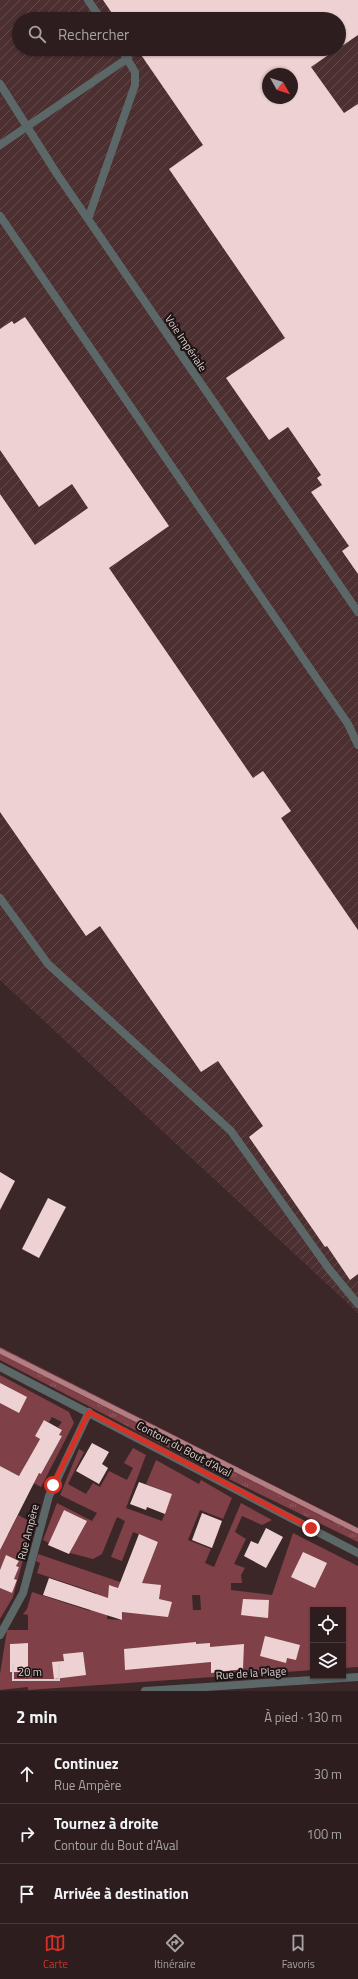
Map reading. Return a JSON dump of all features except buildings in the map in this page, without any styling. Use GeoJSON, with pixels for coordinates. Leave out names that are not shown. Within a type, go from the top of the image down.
{"type":"FeatureCollection","features":[{"type":"Feature","properties":{"kind":"street"},"geometry":{"type":"LineString","coordinates":[[88,0],[96,12]]}},
{"type":"Feature","properties":{"kind":"street"},"geometry":{"type":"LineString","coordinates":[[0,145],[128,58],[135,72],[135,85],[88,219]]}},
{"type":"Feature","properties":{"kind":"street","name":"Voie Impériale"},"geometry":{"type":"LineString","coordinates":[[0,84],[27,128],[88,219],[358,612]]}},
{"type":"Feature","properties":{"kind":"street"},"geometry":{"type":"LineString","coordinates":[[0,216],[348,724],[358,745]]}},
{"type":"Feature","properties":{"kind":"street"},"geometry":{"type":"LineString","coordinates":[[0,898],[48,964],[231,1130],[329,1269],[358,1304]]}},
{"type":"Feature","properties":{"kind":"street","name":"Contour du Bout d'Aval"},"geometry":{"type":"LineString","coordinates":[[0,1367],[358,1553]]}},
{"type":"Feature","properties":{"kind":"street","name":"Rue Ampère"},"geometry":{"type":"LineString","coordinates":[[0,1635],[23,1593],[49,1496],[58,1473],[89,1412]]}},
{"type":"Feature","properties":{"kind":"street","name":"Rue de la Plage"},"geometry":{"type":"LineString","coordinates":[[145,1691],[358,1677]]}},
{"type":"Feature","properties":{"kind":"shaded area"},"geometry":{"type":"Polygon","coordinates":[[[0,0],[358,0],[358,1313],[0,980],[0,0]]]}},
{"type":"Feature","properties":{"kind":"green space"},"geometry":{"type":"Polygon","coordinates":[[[0,1347],[358,1528],[358,1535],[0,1354],[0,1347]]]}},
{"type":"Feature","properties":{"kind":"green space"},"geometry":{"type":"Polygon","coordinates":[[[0,1354],[358,1535],[358,1542],[225,1477],[0,1360],[0,1354]]]}},
{"type":"Feature","properties":{"kind":"green space"},"geometry":{"type":"Polygon","coordinates":[[[0,1375],[69,1412],[74,1423],[41,1487],[0,1466],[0,1375]],[[52,1417],[49,1422],[44,1420],[35,1436],[40,1439],[25,1465],[41,1474],[62,1436],[59,1435],[62,1430],[58,1427],[62,1422],[52,1417]]]}},
{"type":"Feature","properties":{"kind":"green space"},"geometry":{"type":"Polygon","coordinates":[[[133,1448],[146,1455],[126,1508],[162,1521],[172,1494],[146,1484],[156,1460],[199,1484],[201,1480],[232,1498],[223,1519],[200,1510],[188,1540],[211,1549],[205,1563],[214,1567],[241,1503],[272,1520],[262,1525],[242,1516],[235,1532],[246,1539],[234,1564],[245,1568],[241,1575],[242,1583],[231,1583],[231,1590],[272,1595],[293,1533],[358,1566],[358,1667],[346,1668],[346,1607],[310,1607],[310,1670],[28,1690],[28,1687],[0,1690],[0,1674],[7,1630],[28,1630],[28,1615],[23,1614],[27,1609],[32,1592],[90,1611],[96,1593],[37,1573],[40,1563],[36,1561],[38,1554],[123,1583],[144,1577],[158,1542],[133,1532],[122,1561],[111,1557],[125,1521],[117,1517],[102,1554],[93,1559],[70,1553],[73,1547],[73,1537],[77,1539],[84,1526],[85,1520],[64,1510],[49,1543],[43,1540],[57,1503],[92,1521],[97,1513],[60,1495],[79,1449],[84,1452],[68,1484],[86,1494],[93,1483],[100,1487],[109,1471],[127,1480],[133,1468],[124,1463],[133,1448]],[[109,1585],[107,1619],[122,1620],[123,1590],[109,1585]],[[192,1595],[193,1610],[201,1610],[200,1595],[192,1595]],[[28,1643],[10,1644],[10,1671],[28,1671],[28,1643]]]}},
{"type":"Feature","properties":{"kind":"green space"},"geometry":{"type":"Polygon","coordinates":[[[18,1515],[33,1523],[13,1597],[0,1619],[0,1588],[12,1593],[17,1581],[14,1579],[19,1567],[16,1566],[19,1561],[6,1556],[0,1570],[0,1531],[8,1535],[18,1515]]]}},
{"type":"Feature","properties":{"kind":"waterway"},"geometry":{"type":"LineString","coordinates":[[0,1351],[358,1531]]}},
{"type":"Feature","properties":{"kind":"route"},"geometry":{"type":"LineString","coordinates":[[53,1485],[89,1412],[311,1528]]}}]}
